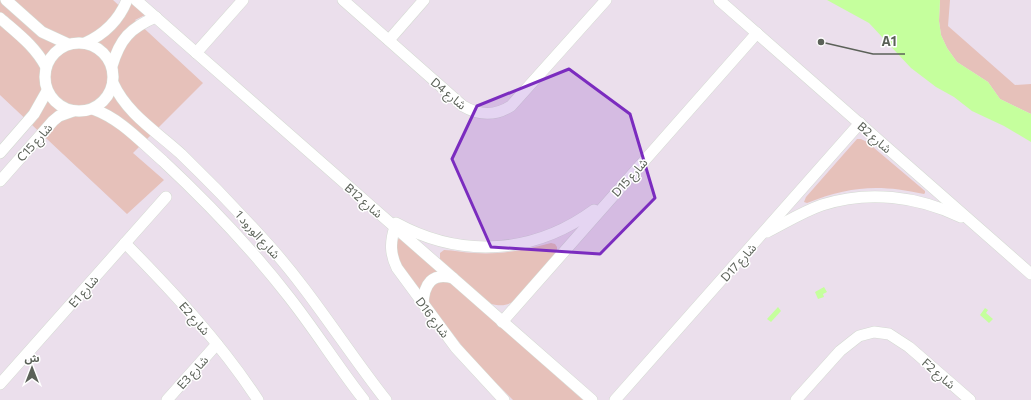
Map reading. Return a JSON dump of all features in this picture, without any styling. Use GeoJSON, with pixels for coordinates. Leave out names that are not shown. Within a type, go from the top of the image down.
{"type":"FeatureCollection","features":[{"type":"Feature","properties":{"kind":"street"},"geometry":{"type":"LineString","coordinates":[[6,0],[42,32],[68,44]]}},
{"type":"Feature","properties":{"kind":"street"},"geometry":{"type":"LineString","coordinates":[[86,43],[99,36],[110,27],[118,18],[127,0]]}},
{"type":"Feature","properties":{"kind":"street","name":"B12 شارع"},"geometry":{"type":"LineString","coordinates":[[136,0],[592,400]]}},
{"type":"Feature","properties":{"kind":"street"},"geometry":{"type":"LineString","coordinates":[[196,52],[243,0]]}},
{"type":"Feature","properties":{"kind":"street","name":"D4 شارع"},"geometry":{"type":"LineString","coordinates":[[343,0],[463,106],[480,114],[497,113],[505,110],[517,100],[606,0]]}},
{"type":"Feature","properties":{"kind":"street"},"geometry":{"type":"LineString","coordinates":[[389,40],[424,0]]}},
{"type":"Feature","properties":{"kind":"street","name":"B2 شارع"},"geometry":{"type":"LineString","coordinates":[[719,0],[1031,274]]}},
{"type":"Feature","properties":{"kind":"street"},"geometry":{"type":"LineString","coordinates":[[112,66],[118,47],[129,33],[141,24],[156,17]]}},
{"type":"Feature","properties":{"kind":"street"},"geometry":{"type":"LineString","coordinates":[[0,18],[30,44],[42,59],[46,67]]}},
{"type":"Feature","properties":{"kind":"street","name":"D15 شارع"},"geometry":{"type":"LineString","coordinates":[[502,322],[757,33]]}},
{"type":"Feature","properties":{"kind":"street"},"geometry":{"type":"LineString","coordinates":[[73,111],[58,104],[48,91],[44,75],[51,57],[58,50],[68,44],[86,43],[102,51],[112,66]]}},
{"type":"Feature","properties":{"kind":"street","name":"شارع الورود 1"},"geometry":{"type":"LineString","coordinates":[[73,111],[87,111],[93,109],[103,102],[110,94],[113,83],[112,66]]}},
{"type":"Feature","properties":{"kind":"street","name":"شارع الورود 1"},"geometry":{"type":"LineString","coordinates":[[113,83],[117,92],[129,108],[194,167],[266,242],[309,295],[386,400]]}},
{"type":"Feature","properties":{"kind":"street","name":"C15 شارع"},"geometry":{"type":"LineString","coordinates":[[0,153],[34,114],[48,91]]}},
{"type":"Feature","properties":{"kind":"street","name":"شارع الورود 1"},"geometry":{"type":"LineString","coordinates":[[93,109],[110,116],[129,130],[211,208],[289,296],[364,400]]}},
{"type":"Feature","properties":{"kind":"street","name":"C15 شارع"},"geometry":{"type":"LineString","coordinates":[[0,180],[53,121],[59,116],[73,111]]}},
{"type":"Feature","properties":{"kind":"street","name":"D17 شارع"},"geometry":{"type":"LineString","coordinates":[[615,400],[860,123]]}},
{"type":"Feature","properties":{"kind":"street"},"geometry":{"type":"LineString","coordinates":[[761,235],[804,212],[837,200],[872,196],[901,198],[925,203],[960,217],[978,228]]}},
{"type":"Feature","properties":{"kind":"street","name":"E1 شارع"},"geometry":{"type":"LineString","coordinates":[[0,384],[166,197]]}},
{"type":"Feature","properties":{"kind":"street"},"geometry":{"type":"LineString","coordinates":[[380,214],[425,236],[449,243],[473,247],[497,247],[529,242],[553,234],[571,226],[611,198]]}},
{"type":"Feature","properties":{"kind":"street","name":"D16 شارع"},"geometry":{"type":"LineString","coordinates":[[395,227],[391,244],[393,260],[397,268],[456,348],[502,399]]}},
{"type":"Feature","properties":{"kind":"street","name":"E2 شارع"},"geometry":{"type":"LineString","coordinates":[[125,243],[173,293],[217,344],[258,400]]}},
{"type":"Feature","properties":{"kind":"street"},"geometry":{"type":"LineString","coordinates":[[423,304],[423,294],[430,281],[437,277],[444,276],[454,278]]}},
{"type":"Feature","properties":{"kind":"street","name":"F2 شارع"},"geometry":{"type":"LineString","coordinates":[[796,400],[840,351],[859,336],[874,332],[889,334],[909,347],[970,400]]}},
{"type":"Feature","properties":{"kind":"street","name":"E3 شارع"},"geometry":{"type":"LineString","coordinates":[[167,400],[217,344]]}},
{"type":"Feature","properties":{"kind":"highlighted area"},"geometry":{"type":"Polygon","coordinates":[[[569,69],[630,114],[655,198],[600,254],[491,247],[452,159],[477,106],[569,69]]]}},
{"type":"Feature","properties":{"kind":"shaded area"},"geometry":{"type":"Polygon","coordinates":[[[0,0],[113,0],[127,13],[131,3],[145,15],[135,20],[203,83],[133,153],[164,180],[127,214],[0,95],[0,0]]]}},
{"type":"Feature","properties":{"kind":"shaded area"},"geometry":{"type":"Polygon","coordinates":[[[827,0],[940,0],[939,21],[941,35],[947,48],[957,62],[988,82],[1000,99],[1031,114],[1031,142],[1004,126],[972,111],[954,97],[936,87],[911,68],[869,23],[827,0]]]}},
{"type":"Feature","properties":{"kind":"shaded area"},"geometry":{"type":"Polygon","coordinates":[[[940,0],[950,0],[948,26],[1015,85],[1031,84],[1031,114],[1000,99],[988,82],[957,62],[947,48],[941,35],[939,21],[940,0]]]}},
{"type":"Feature","properties":{"kind":"shaded area"},"geometry":{"type":"Polygon","coordinates":[[[857,139],[867,142],[925,191],[925,193],[893,189],[865,188],[837,193],[807,203],[804,202],[806,197],[857,139]]]}},
{"type":"Feature","properties":{"kind":"shaded area"},"geometry":{"type":"Polygon","coordinates":[[[399,238],[439,272],[431,276],[423,283],[419,296],[395,257],[395,245],[399,238]]]}},
{"type":"Feature","properties":{"kind":"shaded area"},"geometry":{"type":"Polygon","coordinates":[[[551,243],[555,244],[557,251],[514,301],[503,305],[491,304],[440,259],[440,253],[444,250],[470,253],[504,253],[551,243]]]}},
{"type":"Feature","properties":{"kind":"shaded area"},"geometry":{"type":"Polygon","coordinates":[[[438,281],[450,282],[583,400],[513,400],[473,360],[427,301],[429,289],[438,281]]]}},
{"type":"Feature","properties":{"kind":"shaded area"},"geometry":{"type":"Polygon","coordinates":[[[824,287],[827,292],[823,294],[824,297],[818,299],[815,292],[824,287]]]}},
{"type":"Feature","properties":{"kind":"shaded area"},"geometry":{"type":"Polygon","coordinates":[[[778,307],[781,311],[771,322],[767,319],[778,307]]]}},
{"type":"Feature","properties":{"kind":"shaded area"},"geometry":{"type":"Polygon","coordinates":[[[985,308],[988,310],[986,313],[993,319],[989,323],[980,315],[985,308]]]}},
{"type":"Feature","properties":{"kind":"place","name":"A1"},"geometry":{"type":"Point","coordinates":[821,42]}}]}
